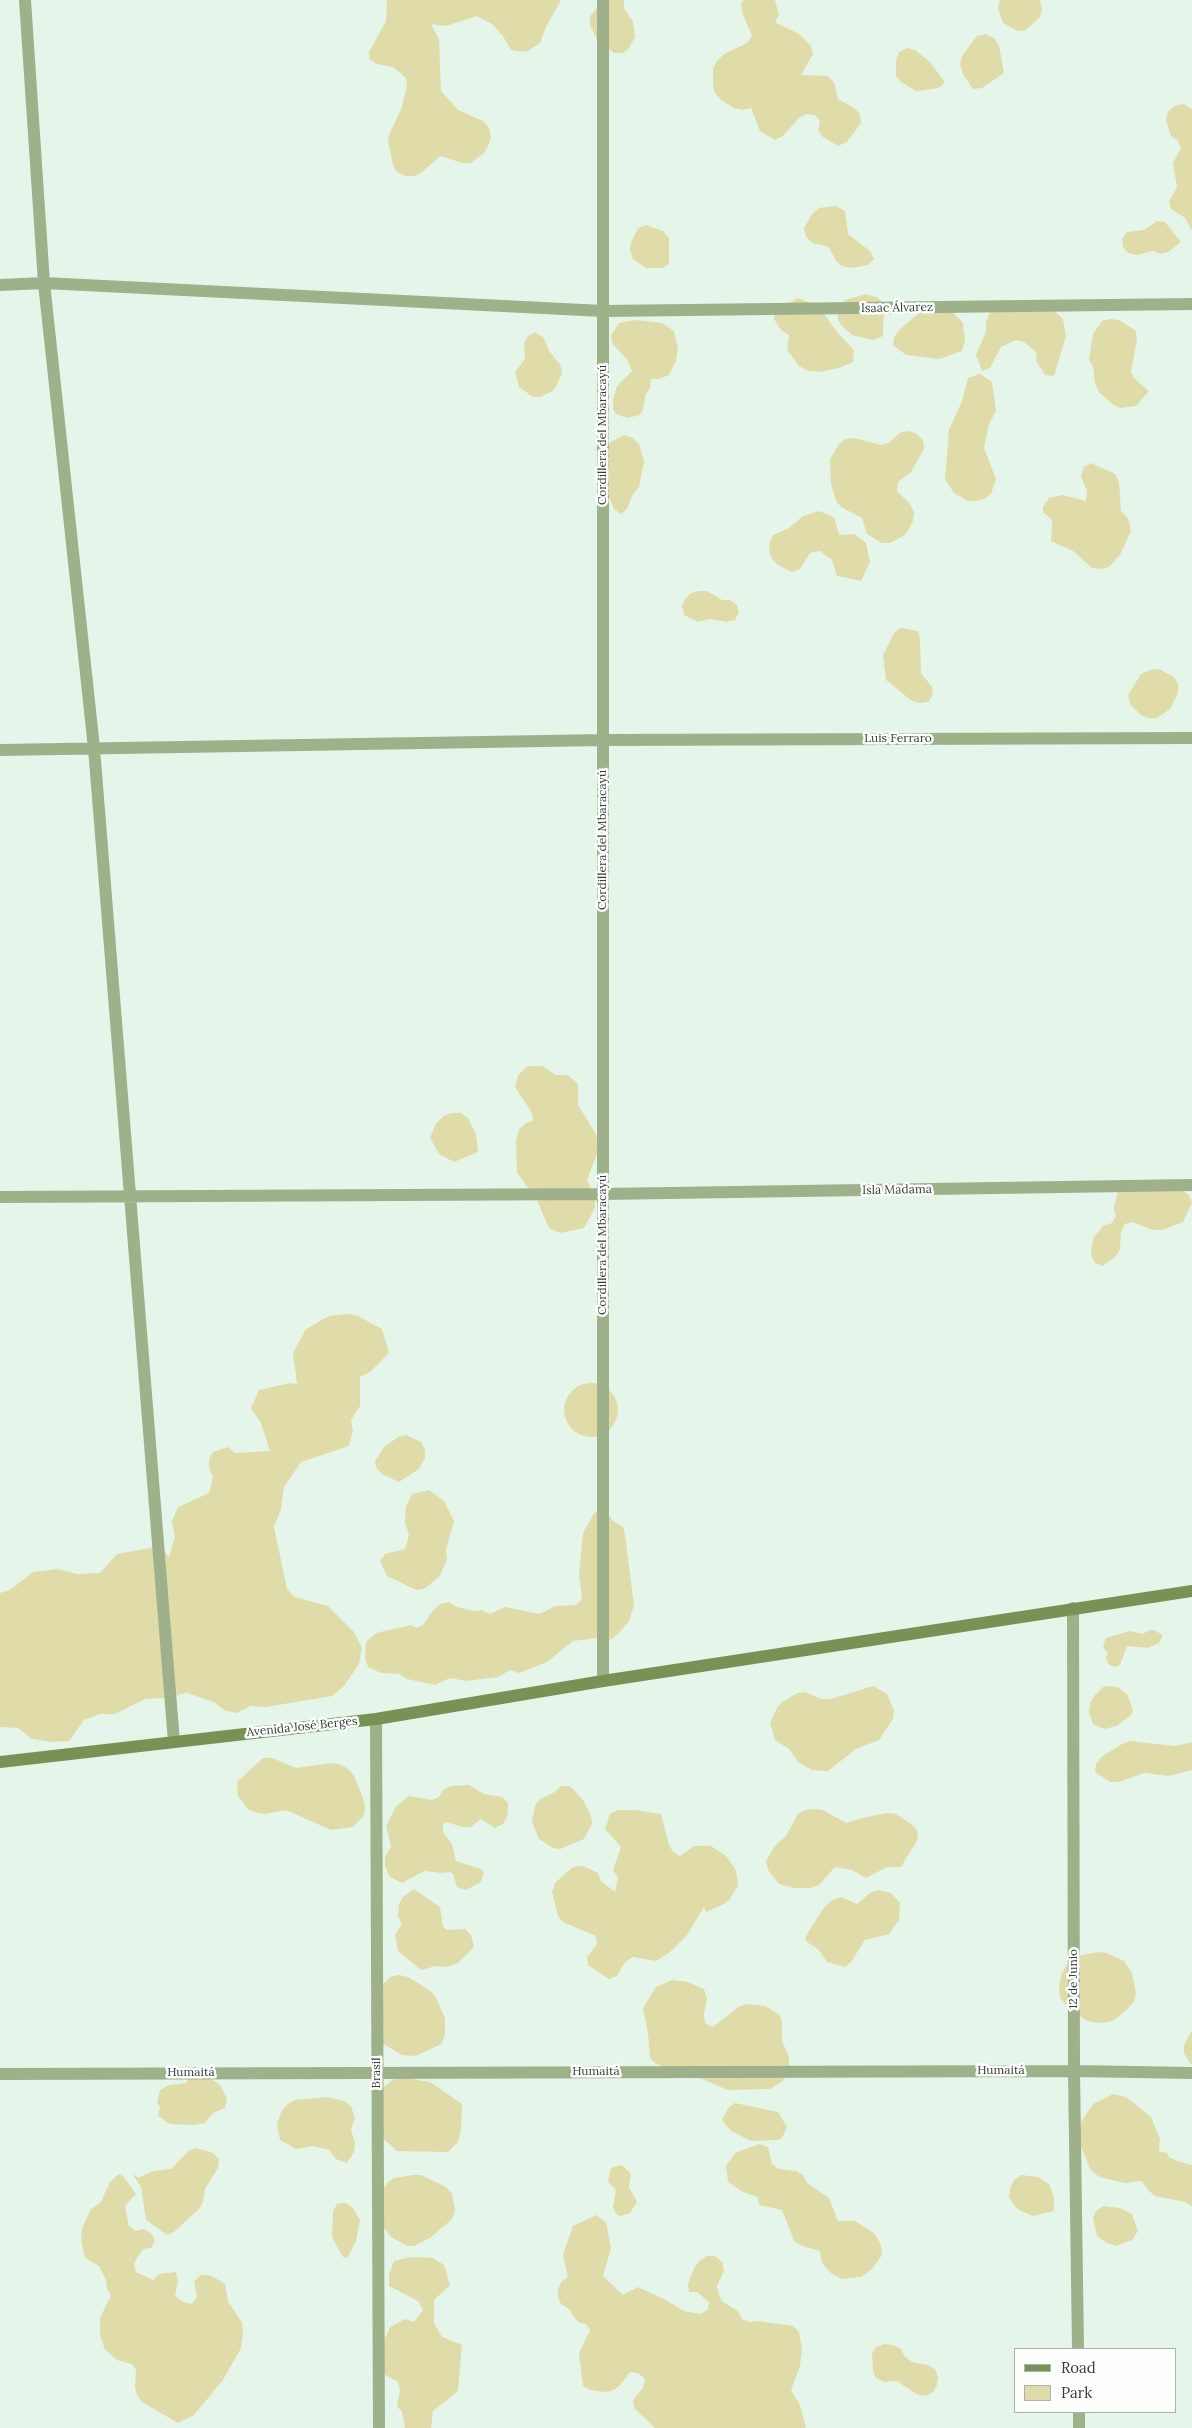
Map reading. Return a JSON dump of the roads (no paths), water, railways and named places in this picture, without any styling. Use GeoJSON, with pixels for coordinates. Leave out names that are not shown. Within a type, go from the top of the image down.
{"type":"FeatureCollection","features":[{"type":"Feature","properties":{"kind":"main road","name":"Avenida José Berges"},"geometry":{"type":"LineString","coordinates":[[0,1762],[376,1719],[603,1681],[1192,1591]]}},
{"type":"Feature","properties":{"kind":"street"},"geometry":{"type":"LineString","coordinates":[[25,0],[44,283],[94,748],[174,1742]]}},
{"type":"Feature","properties":{"kind":"street","name":"Cordillera del Mbaracayú"},"geometry":{"type":"LineString","coordinates":[[603,0],[603,1681]]}},
{"type":"Feature","properties":{"kind":"street","name":"Isaac Álvarez"},"geometry":{"type":"LineString","coordinates":[[0,285],[44,283],[603,312],[1192,304]]}},
{"type":"Feature","properties":{"kind":"street","name":"Luis Ferraro"},"geometry":{"type":"LineString","coordinates":[[0,750],[603,740],[1192,738]]}},
{"type":"Feature","properties":{"kind":"street","name":"Isla Madama"},"geometry":{"type":"LineString","coordinates":[[0,1197],[603,1194],[1192,1185]]}},
{"type":"Feature","properties":{"kind":"street","name":"12 de Junio"},"geometry":{"type":"LineString","coordinates":[[1073,1608],[1074,2071],[1078,2348]]}},
{"type":"Feature","properties":{"kind":"street","name":"Brasil"},"geometry":{"type":"LineString","coordinates":[[376,1719],[379,2428]]}},
{"type":"Feature","properties":{"kind":"street","name":"Humaitá"},"geometry":{"type":"LineString","coordinates":[[0,2074],[1074,2071],[1192,2073]]}},
{"type":"Feature","properties":{"kind":"street"},"geometry":{"type":"LineString","coordinates":[[1078,2413],[1079,2428]]}}]}
